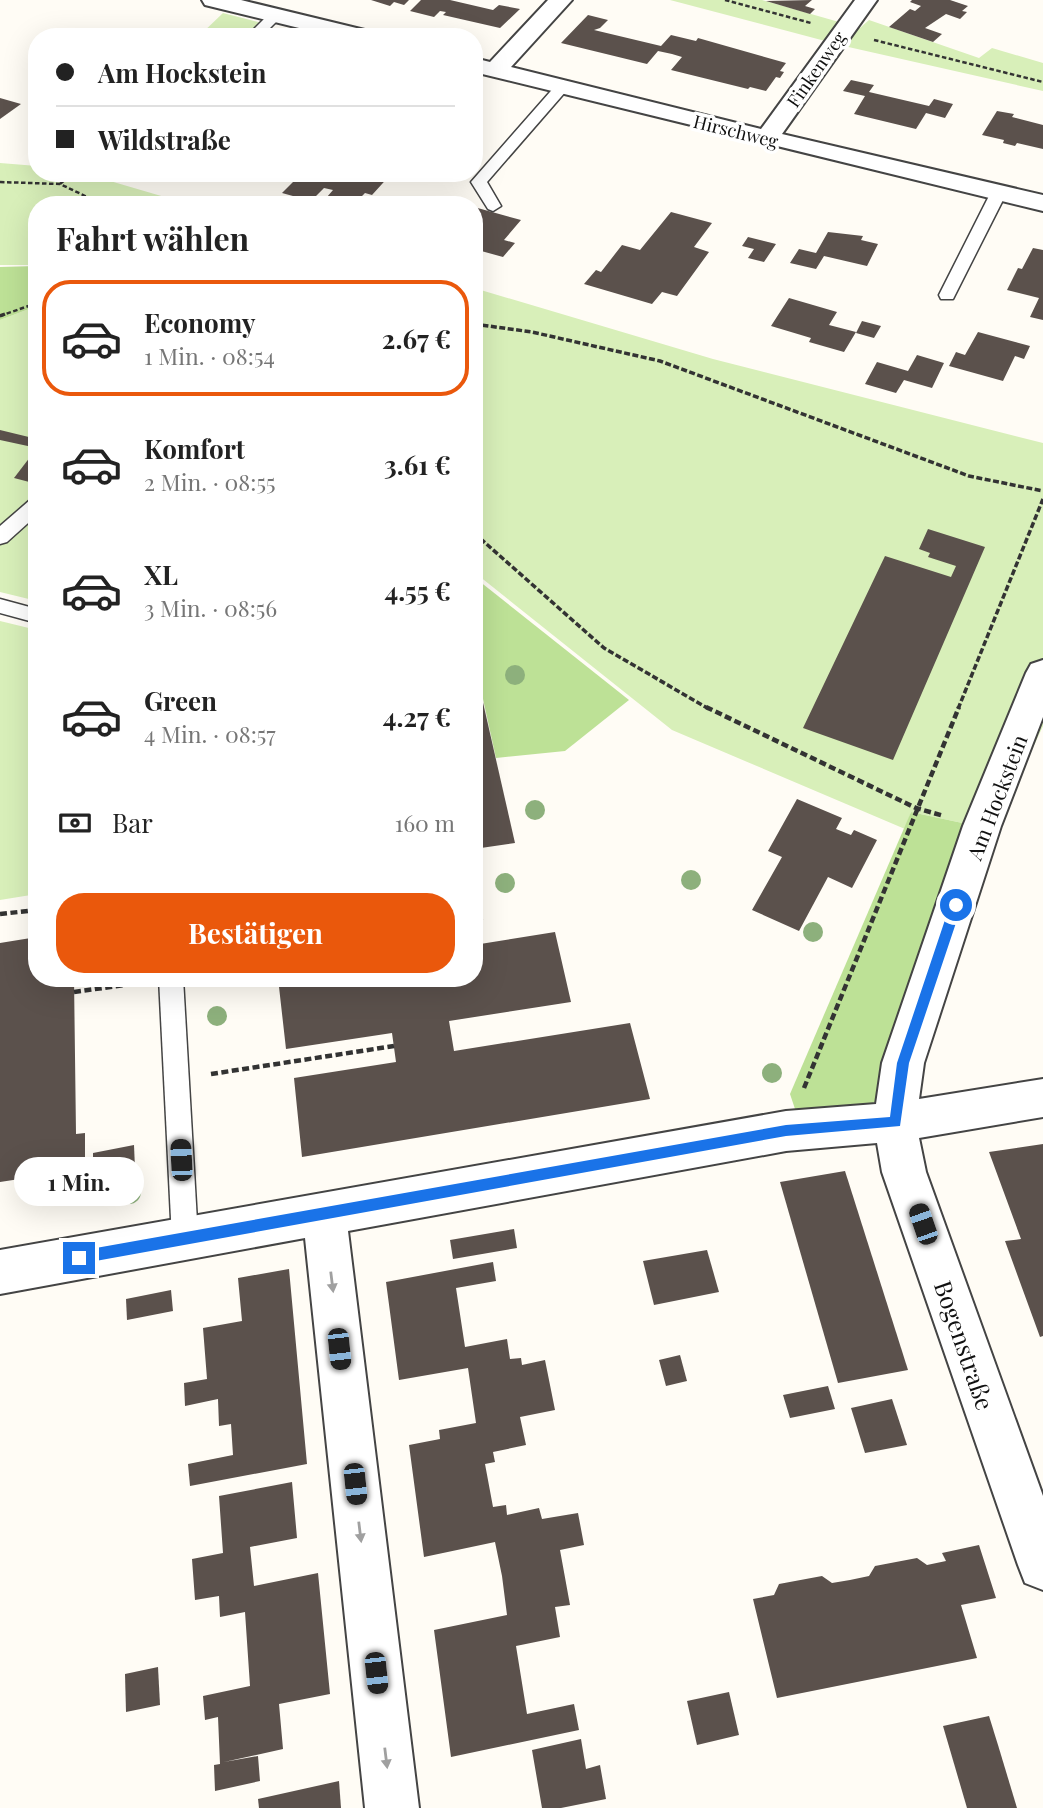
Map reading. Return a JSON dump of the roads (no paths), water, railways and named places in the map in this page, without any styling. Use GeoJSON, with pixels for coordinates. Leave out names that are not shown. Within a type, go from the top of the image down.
{"type":"FeatureCollection","features":[{"type":"Feature","properties":{"kind":"street"},"geometry":{"type":"LineString","coordinates":[[213,0],[262,7],[334,28]]}},
{"type":"Feature","properties":{"kind":"street"},"geometry":{"type":"LineString","coordinates":[[485,68],[561,0]]}},
{"type":"Feature","properties":{"kind":"street","name":"Finkenweg"},"geometry":{"type":"LineString","coordinates":[[767,138],[866,0]]}},
{"type":"Feature","properties":{"kind":"street","name":"Hirschweg"},"geometry":{"type":"LineString","coordinates":[[485,68],[1043,203]]}},
{"type":"Feature","properties":{"kind":"street","name":"Am Hockstein"},"geometry":{"type":"LineString","coordinates":[[895,1122],[903,1063],[982,826],[1043,673]]}},
{"type":"Feature","properties":{"kind":"street"},"geometry":{"type":"LineString","coordinates":[[0,1272],[786,1131],[895,1122],[1043,1098]]}},
{"type":"Feature","properties":{"kind":"street","name":"Bogenstraße"},"geometry":{"type":"LineString","coordinates":[[895,1122],[904,1172],[1043,1565]]}},
{"type":"Feature","properties":{"kind":"street"},"geometry":{"type":"LineString","coordinates":[[324,1214],[392,1808]]}},
{"type":"Feature","properties":{"kind":"lane"},"geometry":{"type":"LineString","coordinates":[[256,28],[262,7]]}},
{"type":"Feature","properties":{"kind":"lane"},"geometry":{"type":"LineString","coordinates":[[483,177],[562,87]]}},
{"type":"Feature","properties":{"kind":"lane"},"geometry":{"type":"LineString","coordinates":[[479,182],[493,206]]}},
{"type":"Feature","properties":{"kind":"lane"},"geometry":{"type":"LineString","coordinates":[[947,295],[998,194]]}},
{"type":"Feature","properties":{"kind":"lane"},"geometry":{"type":"LineString","coordinates":[[0,537],[28,512]]}},
{"type":"Feature","properties":{"kind":"lane"},"geometry":{"type":"LineString","coordinates":[[0,606],[28,614]]}},
{"type":"Feature","properties":{"kind":"lane"},"geometry":{"type":"LineString","coordinates":[[171,987],[186,1239]]}}]}
